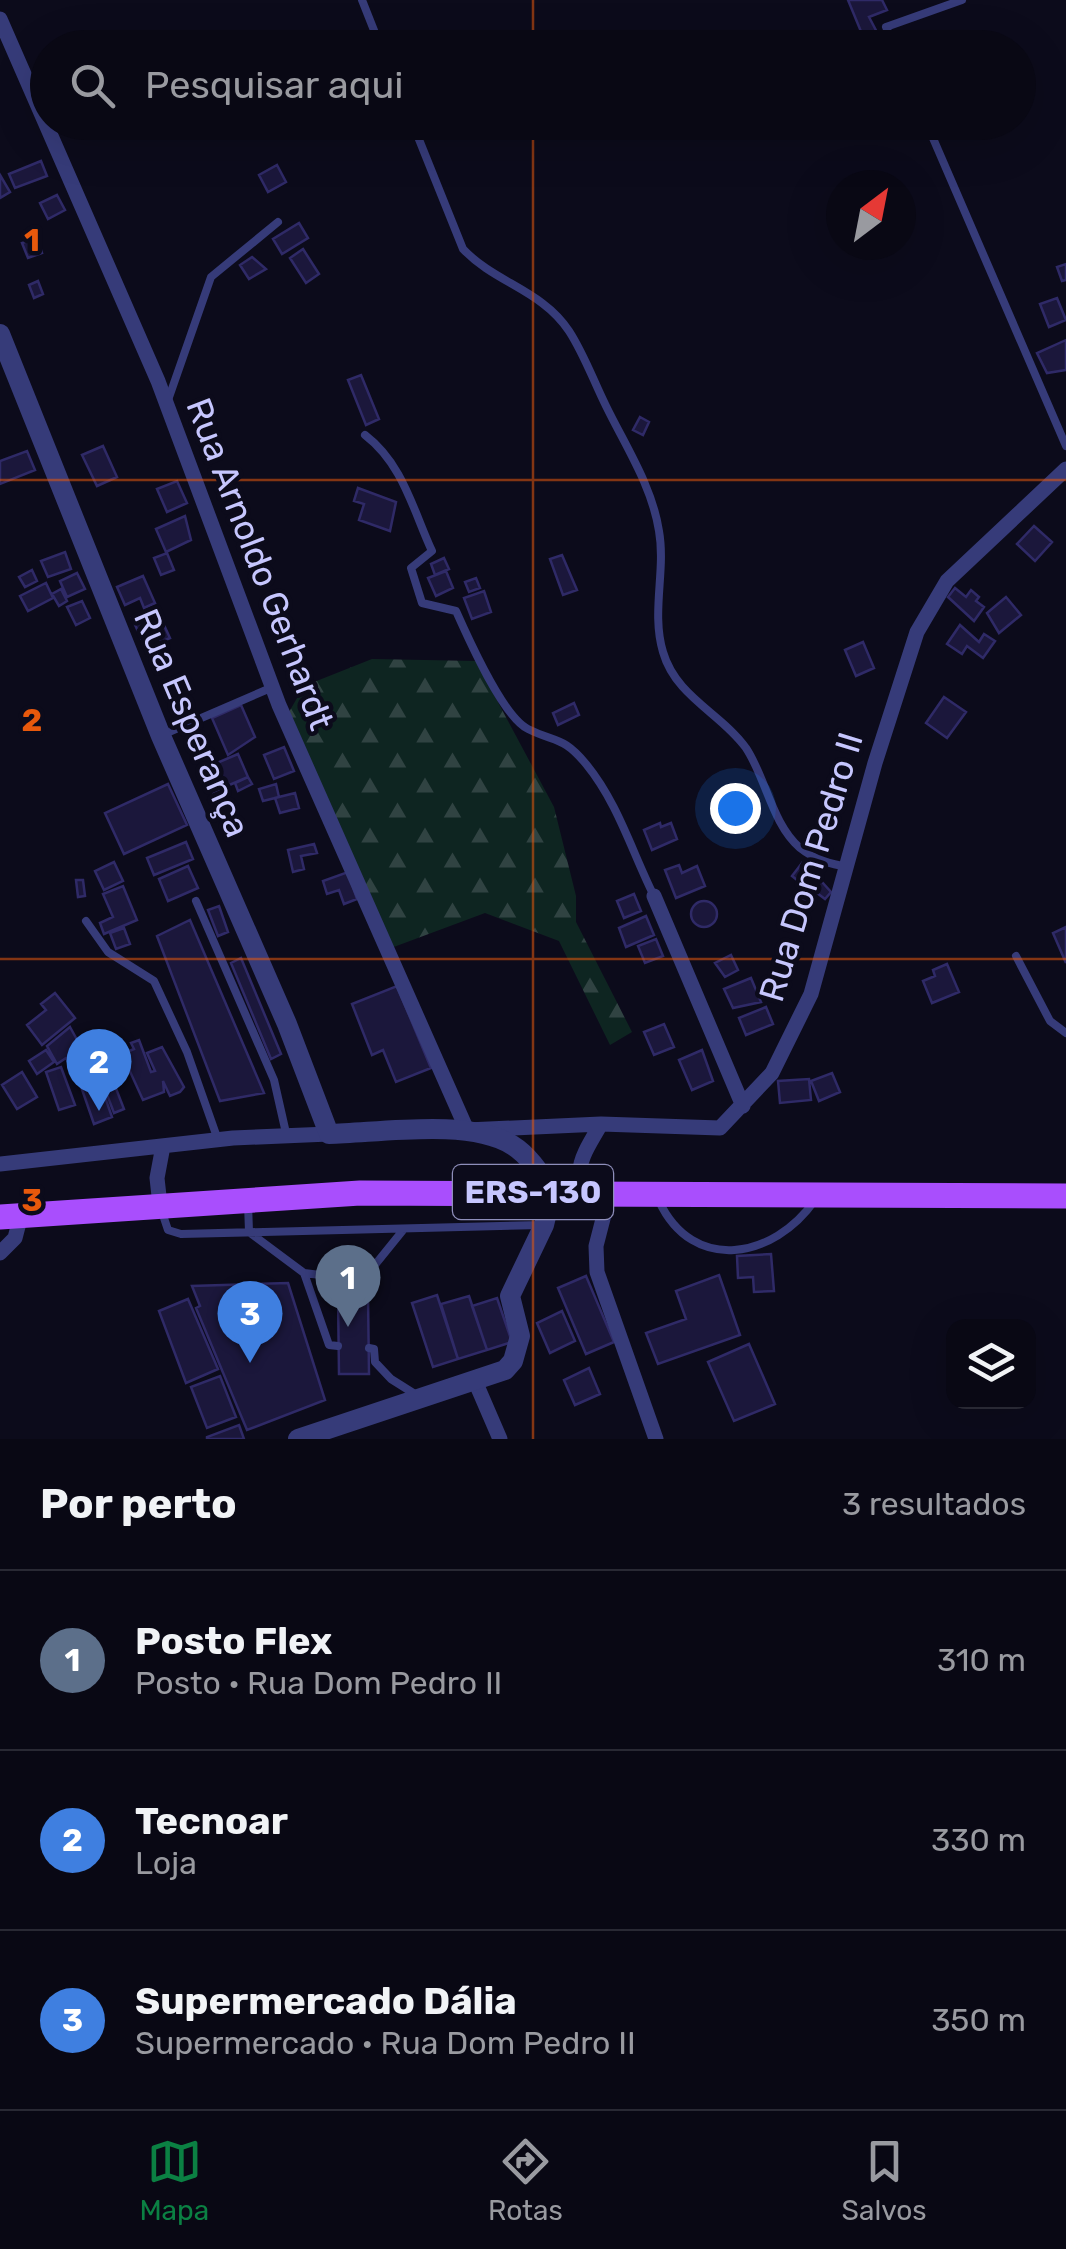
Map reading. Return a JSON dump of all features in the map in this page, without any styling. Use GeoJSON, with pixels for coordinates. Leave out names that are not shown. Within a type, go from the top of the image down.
{"type":"FeatureCollection","features":[{"type":"Feature","properties":{"kind":"main road","name":"ERS-130"},"geometry":{"type":"LineString","coordinates":[[11,1216],[248,1199],[582,1190],[657,1197],[1066,1196]]}},
{"type":"Feature","properties":{"kind":"street","name":"Rua Arnoldo Gerhardt"},"geometry":{"type":"LineString","coordinates":[[0,19],[30,88]]}},
{"type":"Feature","properties":{"kind":"street","name":"Rua Arnoldo Gerhardt"},"geometry":{"type":"LineString","coordinates":[[53,140],[158,381],[272,688],[467,1130]]}},
{"type":"Feature","properties":{"kind":"street","name":"Rua Esperança"},"geometry":{"type":"LineString","coordinates":[[0,334],[160,736],[287,1024],[329,1134]]}},
{"type":"Feature","properties":{"kind":"street","name":"Rua Dom Pedro II"},"geometry":{"type":"LineString","coordinates":[[467,1130],[601,1124],[720,1128],[743,1106],[772,1073],[800,1020],[849,867],[875,762],[918,632],[947,581],[1066,469]]}},
{"type":"Feature","properties":{"kind":"street"},"geometry":{"type":"LineString","coordinates":[[654,896],[743,1106]]}},
{"type":"Feature","properties":{"kind":"street"},"geometry":{"type":"LineString","coordinates":[[601,1124],[578,1162],[582,1190],[604,1215],[596,1246],[597,1272],[656,1439]]}},
{"type":"Feature","properties":{"kind":"street"},"geometry":{"type":"LineString","coordinates":[[0,1164],[218,1140],[467,1130],[512,1144],[536,1166],[552,1192],[544,1226],[510,1296],[520,1336],[513,1361],[505,1370],[330,1435],[298,1439]]}},
{"type":"Feature","properties":{"kind":"street"},"geometry":{"type":"LineString","coordinates":[[160,1205],[157,1178],[163,1146]]}},
{"type":"Feature","properties":{"kind":"street"},"geometry":{"type":"LineString","coordinates":[[126,1150],[146,1161],[157,1178]]}},
{"type":"Feature","properties":{"kind":"street"},"geometry":{"type":"LineString","coordinates":[[0,1252],[14,1238],[11,1216]]}},
{"type":"Feature","properties":{"kind":"street"},"geometry":{"type":"LineString","coordinates":[[475,1381],[500,1439]]}},
{"type":"Feature","properties":{"kind":"lane"},"geometry":{"type":"LineString","coordinates":[[362,0],[374,30]]}},
{"type":"Feature","properties":{"kind":"lane"},"geometry":{"type":"LineString","coordinates":[[887,30],[886,27],[962,0]]}},
{"type":"Feature","properties":{"kind":"lane"},"geometry":{"type":"LineString","coordinates":[[419,140],[463,248],[475,262],[550,306],[570,332],[651,494],[660,536],[657,612],[663,654],[680,686],[705,712],[731,729],[748,751],[798,846],[825,863],[849,867]]}},
{"type":"Feature","properties":{"kind":"lane"},"geometry":{"type":"LineString","coordinates":[[934,140],[1066,446]]}},
{"type":"Feature","properties":{"kind":"lane"},"geometry":{"type":"LineString","coordinates":[[166,407],[212,277],[278,222]]}},
{"type":"Feature","properties":{"kind":"lane"},"geometry":{"type":"LineString","coordinates":[[365,435],[388,458],[424,526],[432,551],[410,568],[422,603],[456,611],[509,711],[527,729],[554,736],[570,746],[588,766],[624,826],[654,896]]}},
{"type":"Feature","properties":{"kind":"lane"},"geometry":{"type":"LineString","coordinates":[[160,736],[272,688]]}},
{"type":"Feature","properties":{"kind":"lane"},"geometry":{"type":"LineString","coordinates":[[196,901],[274,1080],[287,1136]]}},
{"type":"Feature","properties":{"kind":"lane"},"geometry":{"type":"LineString","coordinates":[[86,921],[108,952],[154,981],[187,1052],[218,1140]]}},
{"type":"Feature","properties":{"kind":"lane"},"geometry":{"type":"LineString","coordinates":[[1016,956],[1050,1021],[1066,1033]]}},
{"type":"Feature","properties":{"kind":"lane"},"geometry":{"type":"LineString","coordinates":[[657,1197],[669,1222],[690,1241],[717,1250],[745,1250],[777,1237],[802,1219],[817,1198]]}},
{"type":"Feature","properties":{"kind":"lane"},"geometry":{"type":"LineString","coordinates":[[248,1199],[250,1232],[304,1273],[337,1277],[370,1271],[405,1228]]}},
{"type":"Feature","properties":{"kind":"lane"},"geometry":{"type":"LineString","coordinates":[[160,1205],[168,1230],[181,1234],[544,1226]]}},
{"type":"Feature","properties":{"kind":"lane"},"geometry":{"type":"LineString","coordinates":[[304,1273],[329,1346],[338,1346]]}},
{"type":"Feature","properties":{"kind":"lane"},"geometry":{"type":"LineString","coordinates":[[369,1348],[374,1348],[375,1362],[391,1379],[422,1398]]}},
{"type":"Feature","properties":{"kind":"green space"},"geometry":{"type":"Polygon","coordinates":[[[372,659],[476,661],[554,807],[576,896],[576,922],[632,1032],[610,1045],[559,941],[485,913],[391,948],[289,712],[304,686],[372,659]]]}},
{"type":"Feature","properties":{"kind":"building"},"geometry":{"type":"Polygon","coordinates":[[[848,0],[882,0],[887,10],[869,17],[876,30],[860,30],[848,0]]]}},
{"type":"Feature","properties":{"kind":"building"},"geometry":{"type":"Polygon","coordinates":[[[41,161],[47,176],[15,188],[9,174],[41,161]]]}},
{"type":"Feature","properties":{"kind":"building"},"geometry":{"type":"Polygon","coordinates":[[[277,165],[286,182],[268,192],[259,175],[277,165]]]}},
{"type":"Feature","properties":{"kind":"building"},"geometry":{"type":"Polygon","coordinates":[[[0,175],[10,192],[0,198],[0,175]]]}},
{"type":"Feature","properties":{"kind":"building"},"geometry":{"type":"Polygon","coordinates":[[[57,195],[65,210],[48,219],[40,203],[57,195]]]}},
{"type":"Feature","properties":{"kind":"building"},"geometry":{"type":"Polygon","coordinates":[[[299,223],[308,238],[282,254],[273,239],[299,223]]]}},
{"type":"Feature","properties":{"kind":"building"},"geometry":{"type":"Polygon","coordinates":[[[37,238],[42,253],[28,258],[22,243],[37,238]]]}},
{"type":"Feature","properties":{"kind":"building"},"geometry":{"type":"Polygon","coordinates":[[[303,249],[319,274],[306,283],[290,258],[303,249]]]}},
{"type":"Feature","properties":{"kind":"building"},"geometry":{"type":"Polygon","coordinates":[[[252,257],[266,269],[249,279],[240,265],[252,257]]]}},
{"type":"Feature","properties":{"kind":"building"},"geometry":{"type":"Polygon","coordinates":[[[1066,264],[1066,280],[1062,281],[1057,267],[1066,264]]]}},
{"type":"Feature","properties":{"kind":"building"},"geometry":{"type":"Polygon","coordinates":[[[38,281],[43,294],[34,298],[29,285],[38,281]]]}},
{"type":"Feature","properties":{"kind":"building"},"geometry":{"type":"Polygon","coordinates":[[[1057,298],[1066,320],[1049,327],[1040,304],[1057,298]]]}},
{"type":"Feature","properties":{"kind":"building"},"geometry":{"type":"Polygon","coordinates":[[[1066,340],[1066,370],[1047,373],[1037,353],[1066,340]]]}},
{"type":"Feature","properties":{"kind":"building"},"geometry":{"type":"Polygon","coordinates":[[[361,375],[379,419],[366,425],[348,380],[361,375]]]}},
{"type":"Feature","properties":{"kind":"building"},"geometry":{"type":"Polygon","coordinates":[[[640,417],[649,422],[643,435],[633,430],[640,417]]]}},
{"type":"Feature","properties":{"kind":"building"},"geometry":{"type":"Polygon","coordinates":[[[103,446],[117,477],[97,486],[82,455],[103,446]]]}},
{"type":"Feature","properties":{"kind":"building"},"geometry":{"type":"Polygon","coordinates":[[[27,451],[35,470],[0,484],[0,461],[27,451]]]}},
{"type":"Feature","properties":{"kind":"building"},"geometry":{"type":"Polygon","coordinates":[[[177,481],[187,503],[167,512],[157,489],[177,481]]]}},
{"type":"Feature","properties":{"kind":"building"},"geometry":{"type":"Polygon","coordinates":[[[358,488],[396,502],[390,531],[359,520],[364,504],[354,501],[358,488]]]}},
{"type":"Feature","properties":{"kind":"building"},"geometry":{"type":"Polygon","coordinates":[[[185,516],[191,540],[166,552],[156,529],[185,516]]]}},
{"type":"Feature","properties":{"kind":"building"},"geometry":{"type":"Polygon","coordinates":[[[1034,526],[1052,542],[1035,561],[1017,544],[1034,526]]]}},
{"type":"Feature","properties":{"kind":"building"},"geometry":{"type":"Polygon","coordinates":[[[65,552],[71,569],[48,577],[41,561],[65,552]]]}},
{"type":"Feature","properties":{"kind":"building"},"geometry":{"type":"Polygon","coordinates":[[[167,553],[174,570],[161,575],[154,558],[167,553]]]}},
{"type":"Feature","properties":{"kind":"building"},"geometry":{"type":"Polygon","coordinates":[[[562,555],[577,590],[563,595],[550,559],[562,555]]]}},
{"type":"Feature","properties":{"kind":"building"},"geometry":{"type":"Polygon","coordinates":[[[444,558],[449,569],[435,575],[431,564],[444,558]]]}},
{"type":"Feature","properties":{"kind":"building"},"geometry":{"type":"Polygon","coordinates":[[[32,570],[37,581],[25,587],[19,577],[32,570]]]}},
{"type":"Feature","properties":{"kind":"building"},"geometry":{"type":"Polygon","coordinates":[[[446,571],[453,588],[436,596],[428,578],[446,571]]]}},
{"type":"Feature","properties":{"kind":"building"},"geometry":{"type":"Polygon","coordinates":[[[77,573],[85,589],[67,597],[60,581],[77,573]]]}},
{"type":"Feature","properties":{"kind":"building"},"geometry":{"type":"Polygon","coordinates":[[[143,576],[155,603],[144,608],[140,598],[125,605],[117,587],[143,576]]]}},
{"type":"Feature","properties":{"kind":"building"},"geometry":{"type":"Polygon","coordinates":[[[476,578],[480,588],[469,592],[465,582],[476,578]]]}},
{"type":"Feature","properties":{"kind":"building"},"geometry":{"type":"Polygon","coordinates":[[[46,583],[53,598],[28,611],[20,596],[46,583]]]}},
{"type":"Feature","properties":{"kind":"building"},"geometry":{"type":"Polygon","coordinates":[[[955,588],[966,597],[971,590],[979,597],[976,601],[984,607],[974,621],[948,597],[955,588]]]}},
{"type":"Feature","properties":{"kind":"building"},"geometry":{"type":"Polygon","coordinates":[[[61,589],[67,601],[59,606],[52,594],[61,589]]]}},
{"type":"Feature","properties":{"kind":"building"},"geometry":{"type":"Polygon","coordinates":[[[484,591],[491,612],[472,619],[464,598],[484,591]]]}},
{"type":"Feature","properties":{"kind":"building"},"geometry":{"type":"Polygon","coordinates":[[[1006,597],[1021,615],[999,633],[987,613],[1006,597]]]}},
{"type":"Feature","properties":{"kind":"building"},"geometry":{"type":"Polygon","coordinates":[[[82,601],[90,618],[76,625],[67,607],[82,601]]]}},
{"type":"Feature","properties":{"kind":"building"},"geometry":{"type":"Polygon","coordinates":[[[144,612],[147,617],[158,612],[170,638],[161,642],[156,631],[141,638],[132,618],[144,612]]]}},
{"type":"Feature","properties":{"kind":"building"},"geometry":{"type":"Polygon","coordinates":[[[960,625],[979,642],[984,634],[995,641],[983,658],[967,646],[962,654],[947,644],[960,625]]]}},
{"type":"Feature","properties":{"kind":"building"},"geometry":{"type":"Polygon","coordinates":[[[863,642],[874,668],[856,676],[845,650],[863,642]]]}},
{"type":"Feature","properties":{"kind":"building"},"geometry":{"type":"Polygon","coordinates":[[[944,697],[966,712],[947,738],[926,723],[944,697]]]}},
{"type":"Feature","properties":{"kind":"building"},"geometry":{"type":"Polygon","coordinates":[[[574,703],[579,715],[558,725],[553,713],[574,703]]]}},
{"type":"Feature","properties":{"kind":"building"},"geometry":{"type":"Polygon","coordinates":[[[241,705],[255,737],[228,755],[212,718],[241,705]]]}},
{"type":"Feature","properties":{"kind":"building"},"geometry":{"type":"Polygon","coordinates":[[[284,747],[294,771],[274,779],[264,755],[284,747]]]}},
{"type":"Feature","properties":{"kind":"building"},"geometry":{"type":"Polygon","coordinates":[[[238,754],[248,777],[213,792],[203,769],[238,754]]]}},
{"type":"Feature","properties":{"kind":"building"},"geometry":{"type":"Polygon","coordinates":[[[248,777],[252,784],[238,791],[235,783],[248,777]]]}},
{"type":"Feature","properties":{"kind":"building"},"geometry":{"type":"Polygon","coordinates":[[[168,784],[187,825],[124,854],[105,813],[168,784]]]}},
{"type":"Feature","properties":{"kind":"building"},"geometry":{"type":"Polygon","coordinates":[[[276,784],[279,797],[263,801],[259,789],[276,784]]]}},
{"type":"Feature","properties":{"kind":"building"},"geometry":{"type":"Polygon","coordinates":[[[295,793],[299,808],[280,813],[275,798],[295,793]]]}},
{"type":"Feature","properties":{"kind":"building"},"geometry":{"type":"Polygon","coordinates":[[[660,823],[661,827],[671,823],[677,839],[652,850],[644,830],[660,823]]]}},
{"type":"Feature","properties":{"kind":"building"},"geometry":{"type":"Polygon","coordinates":[[[186,842],[193,859],[154,875],[147,858],[186,842]]]}},
{"type":"Feature","properties":{"kind":"building"},"geometry":{"type":"Polygon","coordinates":[[[314,844],[317,853],[301,856],[304,869],[293,872],[288,850],[314,844]]]}},
{"type":"Feature","properties":{"kind":"building"},"geometry":{"type":"Polygon","coordinates":[[[114,862],[123,881],[104,890],[95,871],[114,862]]]}},
{"type":"Feature","properties":{"kind":"building"},"geometry":{"type":"Polygon","coordinates":[[[802,863],[812,871],[802,884],[792,876],[802,863]]]}},
{"type":"Feature","properties":{"kind":"building"},"geometry":{"type":"Polygon","coordinates":[[[679,865],[682,873],[697,866],[705,886],[676,898],[665,870],[679,865]]]}},
{"type":"Feature","properties":{"kind":"building"},"geometry":{"type":"Polygon","coordinates":[[[188,866],[198,888],[168,901],[159,879],[188,866]]]}},
{"type":"Feature","properties":{"kind":"building"},"geometry":{"type":"Polygon","coordinates":[[[348,872],[357,899],[344,904],[339,890],[327,894],[323,881],[348,872]]]}},
{"type":"Feature","properties":{"kind":"building"},"geometry":{"type":"Polygon","coordinates":[[[813,872],[831,892],[825,899],[817,893],[805,909],[792,898],[813,872]]]}},
{"type":"Feature","properties":{"kind":"building"},"geometry":{"type":"Polygon","coordinates":[[[76,880],[83,880],[85,896],[78,897],[76,880]]]}},
{"type":"Feature","properties":{"kind":"building"},"geometry":{"type":"Polygon","coordinates":[[[123,886],[137,920],[104,934],[100,923],[113,917],[103,894],[123,886]]]}},
{"type":"Feature","properties":{"kind":"building"},"geometry":{"type":"Polygon","coordinates":[[[634,894],[641,911],[624,918],[617,901],[634,894]]]}},
{"type":"Feature","properties":{"kind":"building"},"geometry":{"type":"Polygon","coordinates":[[[704,901],[713,905],[717,914],[713,923],[704,927],[695,923],[691,914],[695,905],[704,901]]]}},
{"type":"Feature","properties":{"kind":"building"},"geometry":{"type":"Polygon","coordinates":[[[219,906],[228,932],[218,936],[208,910],[219,906]]]}},
{"type":"Feature","properties":{"kind":"building"},"geometry":{"type":"Polygon","coordinates":[[[646,916],[654,935],[626,947],[619,928],[646,916]]]}},
{"type":"Feature","properties":{"kind":"building"},"geometry":{"type":"Polygon","coordinates":[[[190,920],[264,1093],[220,1101],[157,936],[190,920]]]}},
{"type":"Feature","properties":{"kind":"building"},"geometry":{"type":"Polygon","coordinates":[[[1066,927],[1066,963],[1053,933],[1066,927]]]}},
{"type":"Feature","properties":{"kind":"building"},"geometry":{"type":"Polygon","coordinates":[[[124,928],[130,944],[116,949],[110,933],[124,928]]]}},
{"type":"Feature","properties":{"kind":"building"},"geometry":{"type":"Polygon","coordinates":[[[656,939],[663,956],[645,963],[638,946],[656,939]]]}},
{"type":"Feature","properties":{"kind":"building"},"geometry":{"type":"Polygon","coordinates":[[[731,955],[738,970],[725,977],[715,963],[731,955]]]}},
{"type":"Feature","properties":{"kind":"building"},"geometry":{"type":"Polygon","coordinates":[[[241,958],[281,1054],[271,1059],[231,963],[241,958]]]}},
{"type":"Feature","properties":{"kind":"building"},"geometry":{"type":"Polygon","coordinates":[[[947,964],[959,992],[932,1003],[923,981],[935,976],[933,970],[947,964]]]}},
{"type":"Feature","properties":{"kind":"building"},"geometry":{"type":"Polygon","coordinates":[[[751,978],[761,1002],[733,1008],[724,989],[751,978]]]}},
{"type":"Feature","properties":{"kind":"building"},"geometry":{"type":"Polygon","coordinates":[[[397,986],[431,1068],[396,1082],[383,1050],[372,1055],[352,1004],[397,986]]]}},
{"type":"Feature","properties":{"kind":"building"},"geometry":{"type":"Polygon","coordinates":[[[55,993],[75,1018],[42,1045],[27,1025],[46,1010],[41,1004],[55,993]]]}},
{"type":"Feature","properties":{"kind":"building"},"geometry":{"type":"Polygon","coordinates":[[[766,1007],[773,1024],[746,1035],[739,1018],[766,1007]]]}},
{"type":"Feature","properties":{"kind":"building"},"geometry":{"type":"Polygon","coordinates":[[[664,1024],[674,1047],[654,1055],[644,1032],[664,1024]]]}},
{"type":"Feature","properties":{"kind":"building"},"geometry":{"type":"Polygon","coordinates":[[[70,1027],[86,1056],[70,1066],[66,1058],[57,1064],[47,1046],[70,1027]]]}},
{"type":"Feature","properties":{"kind":"building"},"geometry":{"type":"Polygon","coordinates":[[[139,1040],[151,1072],[155,1071],[147,1053],[162,1047],[184,1087],[180,1092],[170,1096],[163,1081],[164,1092],[143,1100],[122,1054],[134,1049],[131,1043],[139,1040]]]}},
{"type":"Feature","properties":{"kind":"building"},"geometry":{"type":"Polygon","coordinates":[[[46,1050],[54,1062],[37,1074],[29,1061],[46,1050]]]}},
{"type":"Feature","properties":{"kind":"building"},"geometry":{"type":"Polygon","coordinates":[[[702,1050],[713,1081],[692,1090],[679,1060],[702,1050]]]}},
{"type":"Feature","properties":{"kind":"building"},"geometry":{"type":"Polygon","coordinates":[[[93,1063],[112,1117],[94,1124],[75,1069],[93,1063]]]}},
{"type":"Feature","properties":{"kind":"building"},"geometry":{"type":"Polygon","coordinates":[[[61,1067],[75,1105],[59,1110],[46,1072],[61,1067]]]}},
{"type":"Feature","properties":{"kind":"building"},"geometry":{"type":"Polygon","coordinates":[[[108,1068],[124,1109],[114,1113],[98,1071],[108,1068]]]}},
{"type":"Feature","properties":{"kind":"building"},"geometry":{"type":"Polygon","coordinates":[[[22,1072],[37,1097],[17,1109],[2,1085],[22,1072]]]}},
{"type":"Feature","properties":{"kind":"building"},"geometry":{"type":"Polygon","coordinates":[[[832,1073],[840,1092],[819,1101],[811,1081],[832,1073]]]}},
{"type":"Feature","properties":{"kind":"building"},"geometry":{"type":"Polygon","coordinates":[[[809,1079],[811,1100],[780,1103],[778,1081],[809,1079]]]}},
{"type":"Feature","properties":{"kind":"building"},"geometry":{"type":"Polygon","coordinates":[[[771,1254],[774,1291],[754,1292],[753,1277],[738,1278],[737,1256],[771,1254]]]}},
{"type":"Feature","properties":{"kind":"building"},"geometry":{"type":"Polygon","coordinates":[[[719,1275],[740,1335],[658,1364],[646,1333],[686,1319],[676,1291],[719,1275]]]}},
{"type":"Feature","properties":{"kind":"building"},"geometry":{"type":"Polygon","coordinates":[[[586,1276],[614,1342],[586,1354],[558,1288],[586,1276]]]}},
{"type":"Feature","properties":{"kind":"building"},"geometry":{"type":"Polygon","coordinates":[[[288,1283],[325,1400],[247,1430],[196,1308],[200,1306],[192,1286],[288,1283]]]}},
{"type":"Feature","properties":{"kind":"building"},"geometry":{"type":"Polygon","coordinates":[[[338,1295],[368,1295],[369,1374],[339,1374],[338,1295]]]}},
{"type":"Feature","properties":{"kind":"building"},"geometry":{"type":"Polygon","coordinates":[[[437,1295],[458,1359],[433,1367],[412,1303],[437,1295]]]}},
{"type":"Feature","properties":{"kind":"building"},"geometry":{"type":"Polygon","coordinates":[[[469,1296],[487,1350],[458,1359],[441,1304],[469,1296]]]}},
{"type":"Feature","properties":{"kind":"building"},"geometry":{"type":"Polygon","coordinates":[[[497,1298],[512,1342],[487,1350],[472,1306],[497,1298]]]}},
{"type":"Feature","properties":{"kind":"building"},"geometry":{"type":"Polygon","coordinates":[[[188,1299],[218,1369],[186,1383],[159,1311],[188,1299]]]}},
{"type":"Feature","properties":{"kind":"building"},"geometry":{"type":"Polygon","coordinates":[[[562,1311],[575,1341],[550,1353],[537,1323],[562,1311]]]}},
{"type":"Feature","properties":{"kind":"building"},"geometry":{"type":"Polygon","coordinates":[[[749,1344],[775,1404],[734,1421],[708,1362],[749,1344]]]}},
{"type":"Feature","properties":{"kind":"building"},"geometry":{"type":"Polygon","coordinates":[[[589,1368],[600,1394],[575,1405],[564,1380],[589,1368]]]}},
{"type":"Feature","properties":{"kind":"building"},"geometry":{"type":"Polygon","coordinates":[[[220,1376],[236,1417],[207,1428],[191,1387],[220,1376]]]}},
{"type":"Feature","properties":{"kind":"building"},"geometry":{"type":"Polygon","coordinates":[[[239,1425],[244,1439],[207,1439],[207,1437],[239,1425]]]}},
{"type":"Feature","properties":{"kind":"place","name":"Tecnoar"},"geometry":{"type":"Point","coordinates":[99,1111]}},
{"type":"Feature","properties":{"kind":"place","name":"Posto Flex"},"geometry":{"type":"Point","coordinates":[348,1327]}},
{"type":"Feature","properties":{"kind":"place","name":"Supermercado Dália"},"geometry":{"type":"Point","coordinates":[250,1363]}}]}
